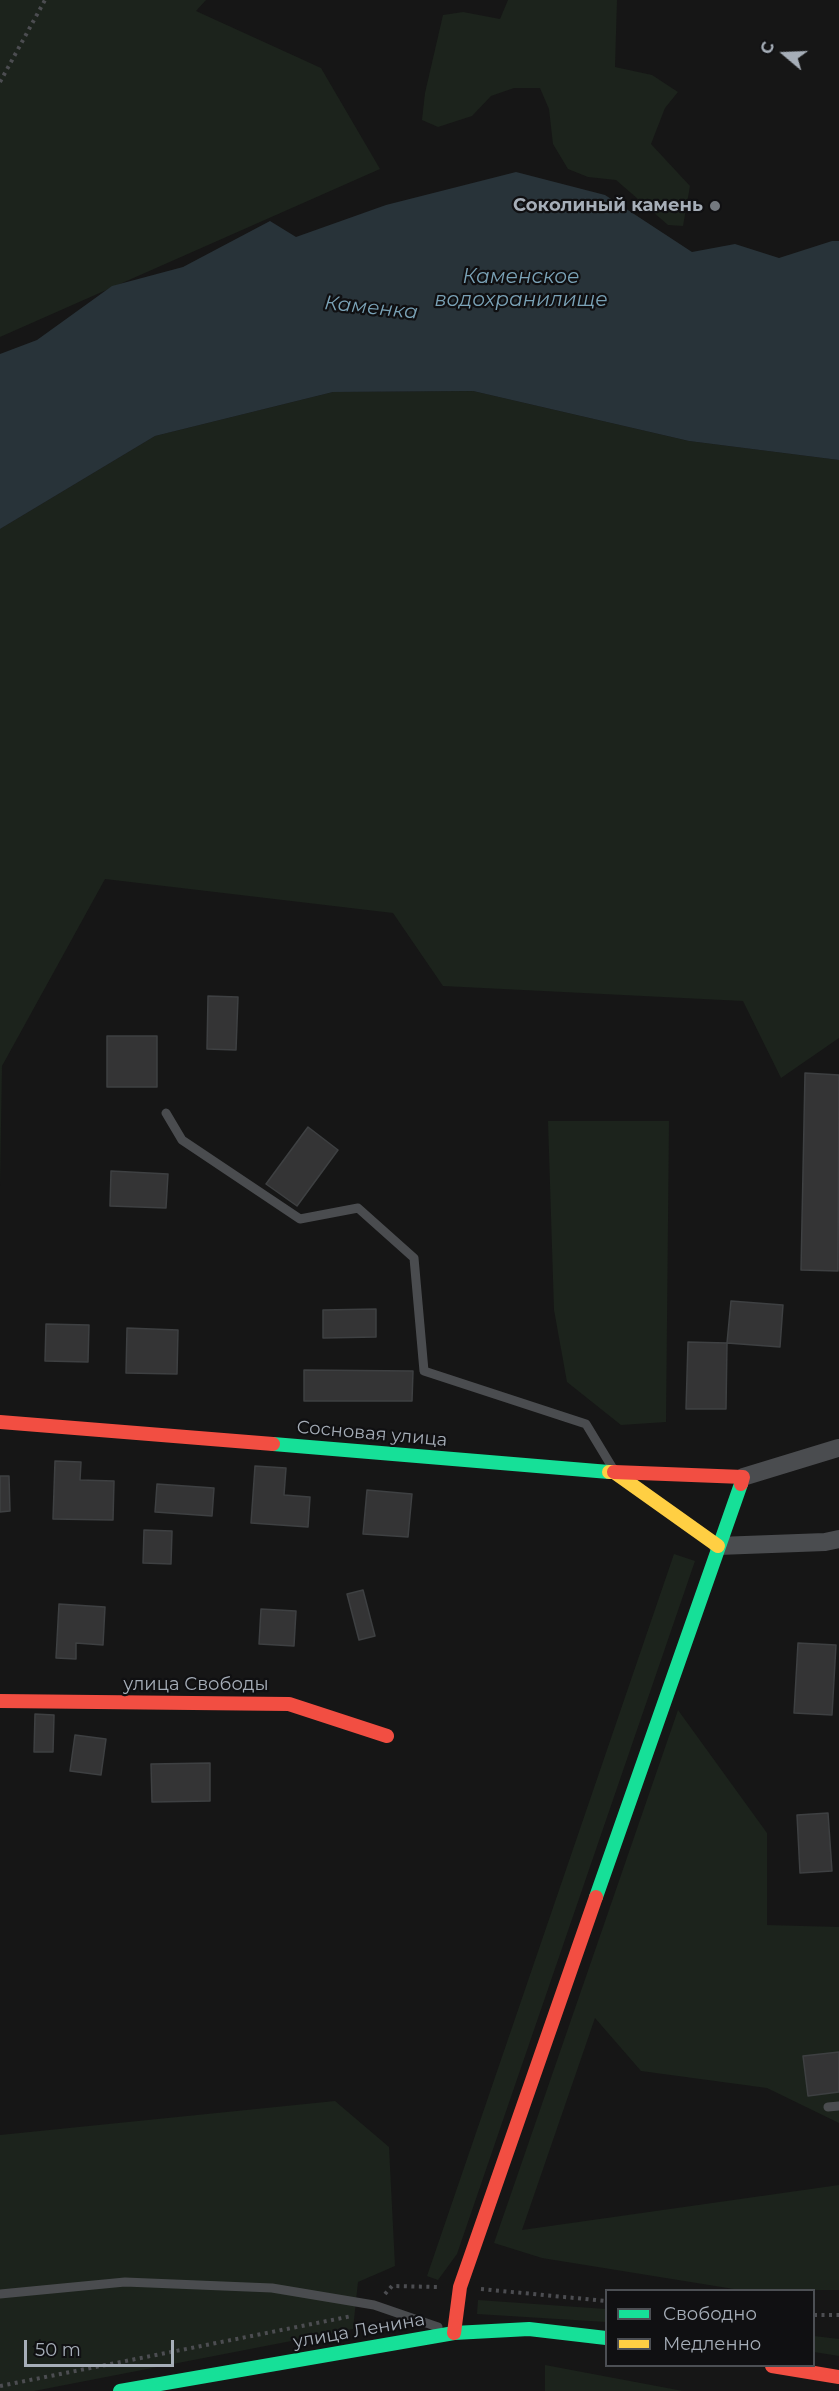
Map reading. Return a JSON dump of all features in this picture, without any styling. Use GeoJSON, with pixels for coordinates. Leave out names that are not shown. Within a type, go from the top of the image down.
{"type":"FeatureCollection","features":[{"type":"Feature","properties":{"kind":"street","name":"Сосновая улица"},"geometry":{"type":"LineString","coordinates":[[0,1422],[614,1472],[743,1477]]}},
{"type":"Feature","properties":{"kind":"street"},"geometry":{"type":"LineString","coordinates":[[454,2333],[460,2287],[743,1477],[838,1448]]}},
{"type":"Feature","properties":{"kind":"street"},"geometry":{"type":"LineString","coordinates":[[614,1472],[718,1546],[825,1542],[839,1539]]}},
{"type":"Feature","properties":{"kind":"street","name":"улица Свободы"},"geometry":{"type":"LineString","coordinates":[[0,1701],[289,1704],[387,1736]]}},
{"type":"Feature","properties":{"kind":"street","name":"улица Ленина"},"geometry":{"type":"LineString","coordinates":[[120,2391],[454,2333],[529,2329],[605,2338]]}},
{"type":"Feature","properties":{"kind":"street"},"geometry":{"type":"LineString","coordinates":[[778,2367],[839,2377]]}},
{"type":"Feature","properties":{"kind":"lane"},"geometry":{"type":"LineString","coordinates":[[166,1113],[182,1140],[300,1219],[358,1208],[414,1258],[424,1371],[586,1424],[614,1472]]}},
{"type":"Feature","properties":{"kind":"lane"},"geometry":{"type":"LineString","coordinates":[[828,2107],[839,2106]]}},
{"type":"Feature","properties":{"kind":"lane"},"geometry":{"type":"LineString","coordinates":[[0,2294],[125,2282],[272,2288],[374,2306],[454,2333]]}},
{"type":"Feature","properties":{"kind":"path"},"geometry":{"type":"LineString","coordinates":[[0,82],[45,0]]}},
{"type":"Feature","properties":{"kind":"path"},"geometry":{"type":"LineString","coordinates":[[0,2386],[354,2316],[374,2306],[392,2286],[460,2287],[605,2301]]}},
{"type":"Feature","properties":{"kind":"path"},"geometry":{"type":"LineString","coordinates":[[815,2314],[839,2315]]}},
{"type":"Feature","properties":{"kind":"shaded area"},"geometry":{"type":"Polygon","coordinates":[[[0,0],[206,0],[196,11],[321,68],[380,169],[0,337],[0,0]]]}},
{"type":"Feature","properties":{"kind":"shaded area"},"geometry":{"type":"Polygon","coordinates":[[[508,0],[617,0],[615,67],[652,75],[678,92],[665,108],[651,144],[690,186],[683,226],[668,225],[616,180],[588,177],[568,169],[553,144],[549,109],[540,88],[514,88],[491,96],[472,116],[438,127],[422,120],[425,93],[443,15],[463,12],[500,19],[508,0]]]}},
{"type":"Feature","properties":{"kind":"shaded area"},"geometry":{"type":"Polygon","coordinates":[[[473,391],[689,441],[839,460],[839,1038],[781,1078],[743,1001],[443,986],[393,913],[105,879],[2,1066],[0,1186],[0,529],[155,436],[333,392],[473,391]]]}},
{"type":"Feature","properties":{"kind":"shaded area"},"geometry":{"type":"Polygon","coordinates":[[[548,1121],[669,1121],[666,1422],[621,1425],[567,1382],[554,1310],[548,1121]]]}},
{"type":"Feature","properties":{"kind":"shaded area"},"geometry":{"type":"Polygon","coordinates":[[[674,1554],[695,1561],[457,2254],[438,2280],[427,2276],[674,1554]]]}},
{"type":"Feature","properties":{"kind":"shaded area"},"geometry":{"type":"Polygon","coordinates":[[[678,1710],[767,1833],[767,1925],[839,1927],[839,2123],[767,2088],[641,2071],[595,2018],[522,2230],[839,2185],[839,2290],[734,2289],[542,2258],[494,2243],[678,1710]]]}},
{"type":"Feature","properties":{"kind":"shaded area"},"geometry":{"type":"Polygon","coordinates":[[[335,2101],[389,2147],[395,2266],[358,2282],[353,2329],[34,2391],[0,2391],[0,2135],[335,2101]]]}},
{"type":"Feature","properties":{"kind":"shaded area"},"geometry":{"type":"Polygon","coordinates":[[[478,2300],[605,2309],[605,2322],[477,2314],[478,2300]]]}},
{"type":"Feature","properties":{"kind":"shaded area"},"geometry":{"type":"Polygon","coordinates":[[[815,2336],[839,2339],[839,2356],[815,2352],[815,2336]]]}},
{"type":"Feature","properties":{"kind":"shaded area"},"geometry":{"type":"Polygon","coordinates":[[[545,2365],[683,2391],[545,2391],[545,2365]]]}},
{"type":"Feature","properties":{"kind":"water","name":"Каменское водохранилище"},"geometry":{"type":"Polygon","coordinates":[[[516,172],[605,195],[692,252],[735,244],[779,258],[832,241],[839,241],[839,460],[689,441],[473,391],[333,392],[155,436],[0,529],[0,354],[37,340],[112,286],[183,267],[270,221],[296,237],[386,205],[516,172]]]}},
{"type":"Feature","properties":{"kind":"building"},"geometry":{"type":"Polygon","coordinates":[[[208,996],[238,997],[236,1050],[207,1049],[208,996]]]}},
{"type":"Feature","properties":{"kind":"building"},"geometry":{"type":"Polygon","coordinates":[[[107,1036],[157,1036],[157,1087],[107,1087],[107,1036]]]}},
{"type":"Feature","properties":{"kind":"building"},"geometry":{"type":"Polygon","coordinates":[[[805,1073],[839,1075],[838,1271],[801,1270],[805,1073]]]}},
{"type":"Feature","properties":{"kind":"building"},"geometry":{"type":"Polygon","coordinates":[[[308,1127],[338,1150],[297,1206],[266,1184],[308,1127]]]}},
{"type":"Feature","properties":{"kind":"building"},"geometry":{"type":"Polygon","coordinates":[[[111,1171],[168,1174],[166,1208],[110,1206],[111,1171]]]}},
{"type":"Feature","properties":{"kind":"building"},"geometry":{"type":"Polygon","coordinates":[[[731,1301],[783,1305],[780,1347],[727,1343],[731,1301]]]}},
{"type":"Feature","properties":{"kind":"building"},"geometry":{"type":"Polygon","coordinates":[[[376,1309],[376,1337],[323,1338],[323,1310],[376,1309]]]}},
{"type":"Feature","properties":{"kind":"building"},"geometry":{"type":"Polygon","coordinates":[[[46,1324],[89,1325],[88,1362],[45,1361],[46,1324]]]}},
{"type":"Feature","properties":{"kind":"building"},"geometry":{"type":"Polygon","coordinates":[[[127,1328],[178,1330],[177,1374],[126,1373],[127,1328]]]}},
{"type":"Feature","properties":{"kind":"building"},"geometry":{"type":"Polygon","coordinates":[[[688,1342],[727,1343],[726,1409],[686,1409],[688,1342]]]}},
{"type":"Feature","properties":{"kind":"building"},"geometry":{"type":"Polygon","coordinates":[[[304,1370],[413,1371],[412,1401],[304,1401],[304,1370]]]}},
{"type":"Feature","properties":{"kind":"building"},"geometry":{"type":"Polygon","coordinates":[[[55,1461],[81,1462],[80,1480],[114,1481],[113,1520],[53,1519],[55,1461]]]}},
{"type":"Feature","properties":{"kind":"building"},"geometry":{"type":"Polygon","coordinates":[[[255,1466],[286,1468],[284,1495],[310,1497],[308,1527],[251,1523],[255,1466]]]}},
{"type":"Feature","properties":{"kind":"building"},"geometry":{"type":"Polygon","coordinates":[[[0,1476],[9,1476],[10,1511],[0,1512],[0,1476]]]}},
{"type":"Feature","properties":{"kind":"building"},"geometry":{"type":"Polygon","coordinates":[[[157,1484],[214,1488],[212,1516],[155,1512],[157,1484]]]}},
{"type":"Feature","properties":{"kind":"building"},"geometry":{"type":"Polygon","coordinates":[[[367,1490],[412,1494],[408,1537],[363,1534],[367,1490]]]}},
{"type":"Feature","properties":{"kind":"building"},"geometry":{"type":"Polygon","coordinates":[[[144,1530],[172,1531],[171,1564],[143,1563],[144,1530]]]}},
{"type":"Feature","properties":{"kind":"building"},"geometry":{"type":"Polygon","coordinates":[[[363,1590],[375,1636],[359,1640],[347,1594],[363,1590]]]}},
{"type":"Feature","properties":{"kind":"building"},"geometry":{"type":"Polygon","coordinates":[[[59,1604],[105,1607],[103,1645],[76,1643],[76,1659],[56,1658],[59,1604]]]}},
{"type":"Feature","properties":{"kind":"building"},"geometry":{"type":"Polygon","coordinates":[[[261,1609],[296,1611],[294,1646],[259,1644],[261,1609]]]}},
{"type":"Feature","properties":{"kind":"building"},"geometry":{"type":"Polygon","coordinates":[[[798,1643],[836,1645],[832,1715],[794,1713],[798,1643]]]}},
{"type":"Feature","properties":{"kind":"building"},"geometry":{"type":"Polygon","coordinates":[[[35,1714],[54,1715],[53,1752],[34,1752],[35,1714]]]}},
{"type":"Feature","properties":{"kind":"building"},"geometry":{"type":"Polygon","coordinates":[[[75,1735],[106,1739],[101,1775],[70,1771],[75,1735]]]}},
{"type":"Feature","properties":{"kind":"building"},"geometry":{"type":"Polygon","coordinates":[[[210,1763],[210,1801],[152,1802],[151,1764],[210,1763]]]}},
{"type":"Feature","properties":{"kind":"building"},"geometry":{"type":"Polygon","coordinates":[[[828,1813],[832,1871],[800,1873],[797,1815],[828,1813]]]}},
{"type":"Feature","properties":{"kind":"building"},"geometry":{"type":"Polygon","coordinates":[[[839,2052],[839,2092],[808,2096],[803,2056],[839,2052]]]}},
{"type":"Feature","properties":{"kind":"traffic: fast"},"geometry":{"type":"LineString","coordinates":[[273,1444],[609,1472]]}},
{"type":"Feature","properties":{"kind":"traffic: fast"},"geometry":{"type":"LineString","coordinates":[[596,1897],[741,1484]]}},
{"type":"Feature","properties":{"kind":"traffic: fast"},"geometry":{"type":"LineString","coordinates":[[120,2391],[454,2333],[529,2329],[605,2338]]}},
{"type":"Feature","properties":{"kind":"traffic: slow"},"geometry":{"type":"LineString","coordinates":[[609,1472],[614,1472],[718,1546]]}},
{"type":"Feature","properties":{"kind":"traffic: jam"},"geometry":{"type":"LineString","coordinates":[[0,1422],[273,1444]]}},
{"type":"Feature","properties":{"kind":"traffic: jam"},"geometry":{"type":"LineString","coordinates":[[614,1472],[743,1477],[741,1484]]}},
{"type":"Feature","properties":{"kind":"traffic: jam"},"geometry":{"type":"LineString","coordinates":[[0,1701],[289,1704],[387,1736]]}},
{"type":"Feature","properties":{"kind":"traffic: jam"},"geometry":{"type":"LineString","coordinates":[[454,2333],[460,2287],[596,1897]]}},
{"type":"Feature","properties":{"kind":"traffic: jam"},"geometry":{"type":"LineString","coordinates":[[778,2367],[839,2377]]}},
{"type":"Feature","properties":{"kind":"place","name":"Соколиный камень"},"geometry":{"type":"Point","coordinates":[715,206]}},
{"type":"Feature","properties":{"kind":"water label","name":"Каменка"},"geometry":{"type":"Point","coordinates":[371,308]}}]}
